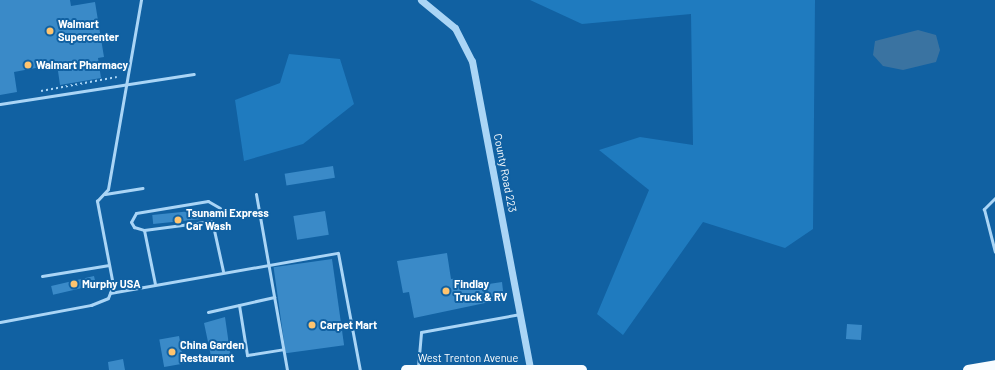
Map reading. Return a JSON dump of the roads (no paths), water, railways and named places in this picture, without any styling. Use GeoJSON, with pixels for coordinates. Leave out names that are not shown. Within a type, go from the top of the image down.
{"type":"FeatureCollection","features":[{"type":"Feature","properties":{"kind":"main road"},"geometry":{"type":"LineString","coordinates":[[968,370],[995,365]]}},
{"type":"Feature","properties":{"kind":"main road","name":"West Trenton Avenue"},"geometry":{"type":"LineString","coordinates":[[406,370],[582,370]]}},
{"type":"Feature","properties":{"kind":"street","name":"County Road 223"},"geometry":{"type":"LineString","coordinates":[[421,0],[455,28],[472,61],[530,369]]}},
{"type":"Feature","properties":{"kind":"lane"},"geometry":{"type":"LineString","coordinates":[[0,322],[91,306],[108,298],[113,285],[97,202],[108,189],[141,0]]}},
{"type":"Feature","properties":{"kind":"lane"},"geometry":{"type":"LineString","coordinates":[[0,104],[194,74]]}},
{"type":"Feature","properties":{"kind":"lane"},"geometry":{"type":"LineString","coordinates":[[104,194],[143,188]]}},
{"type":"Feature","properties":{"kind":"lane"},"geometry":{"type":"LineString","coordinates":[[256,194],[287,370]]}},
{"type":"Feature","properties":{"kind":"lane"},"geometry":{"type":"LineString","coordinates":[[995,198],[984,209],[995,252]]}},
{"type":"Feature","properties":{"kind":"lane"},"geometry":{"type":"LineString","coordinates":[[220,208],[208,201],[132,215],[134,227],[144,230],[212,221],[223,271]]}},
{"type":"Feature","properties":{"kind":"lane"},"geometry":{"type":"LineString","coordinates":[[144,230],[155,284]]}},
{"type":"Feature","properties":{"kind":"lane"},"geometry":{"type":"LineString","coordinates":[[110,293],[268,263],[338,253],[360,370]]}},
{"type":"Feature","properties":{"kind":"lane"},"geometry":{"type":"LineString","coordinates":[[42,276],[109,265]]}},
{"type":"Feature","properties":{"kind":"lane"},"geometry":{"type":"LineString","coordinates":[[208,312],[274,298]]}},
{"type":"Feature","properties":{"kind":"lane"},"geometry":{"type":"LineString","coordinates":[[239,305],[247,355],[283,349]]}},
{"type":"Feature","properties":{"kind":"lane"},"geometry":{"type":"LineString","coordinates":[[418,370],[421,332],[520,314]]}},
{"type":"Feature","properties":{"kind":"place","name":"Walmart Supercenter"},"geometry":{"type":"Point","coordinates":[50,31]}},
{"type":"Feature","properties":{"kind":"place","name":"Walmart Pharmacy"},"geometry":{"type":"Point","coordinates":[28,65]}},
{"type":"Feature","properties":{"kind":"place","name":"Tsunami Express Car Wash"},"geometry":{"type":"Point","coordinates":[178,220]}},
{"type":"Feature","properties":{"kind":"place","name":"Murphy USA"},"geometry":{"type":"Point","coordinates":[74,284]}},
{"type":"Feature","properties":{"kind":"place","name":"Findlay Truck & RV"},"geometry":{"type":"Point","coordinates":[446,291]}},
{"type":"Feature","properties":{"kind":"place","name":"Carpet Mart"},"geometry":{"type":"Point","coordinates":[312,325]}},
{"type":"Feature","properties":{"kind":"place","name":"China Garden Restaurant"},"geometry":{"type":"Point","coordinates":[172,352]}}]}
